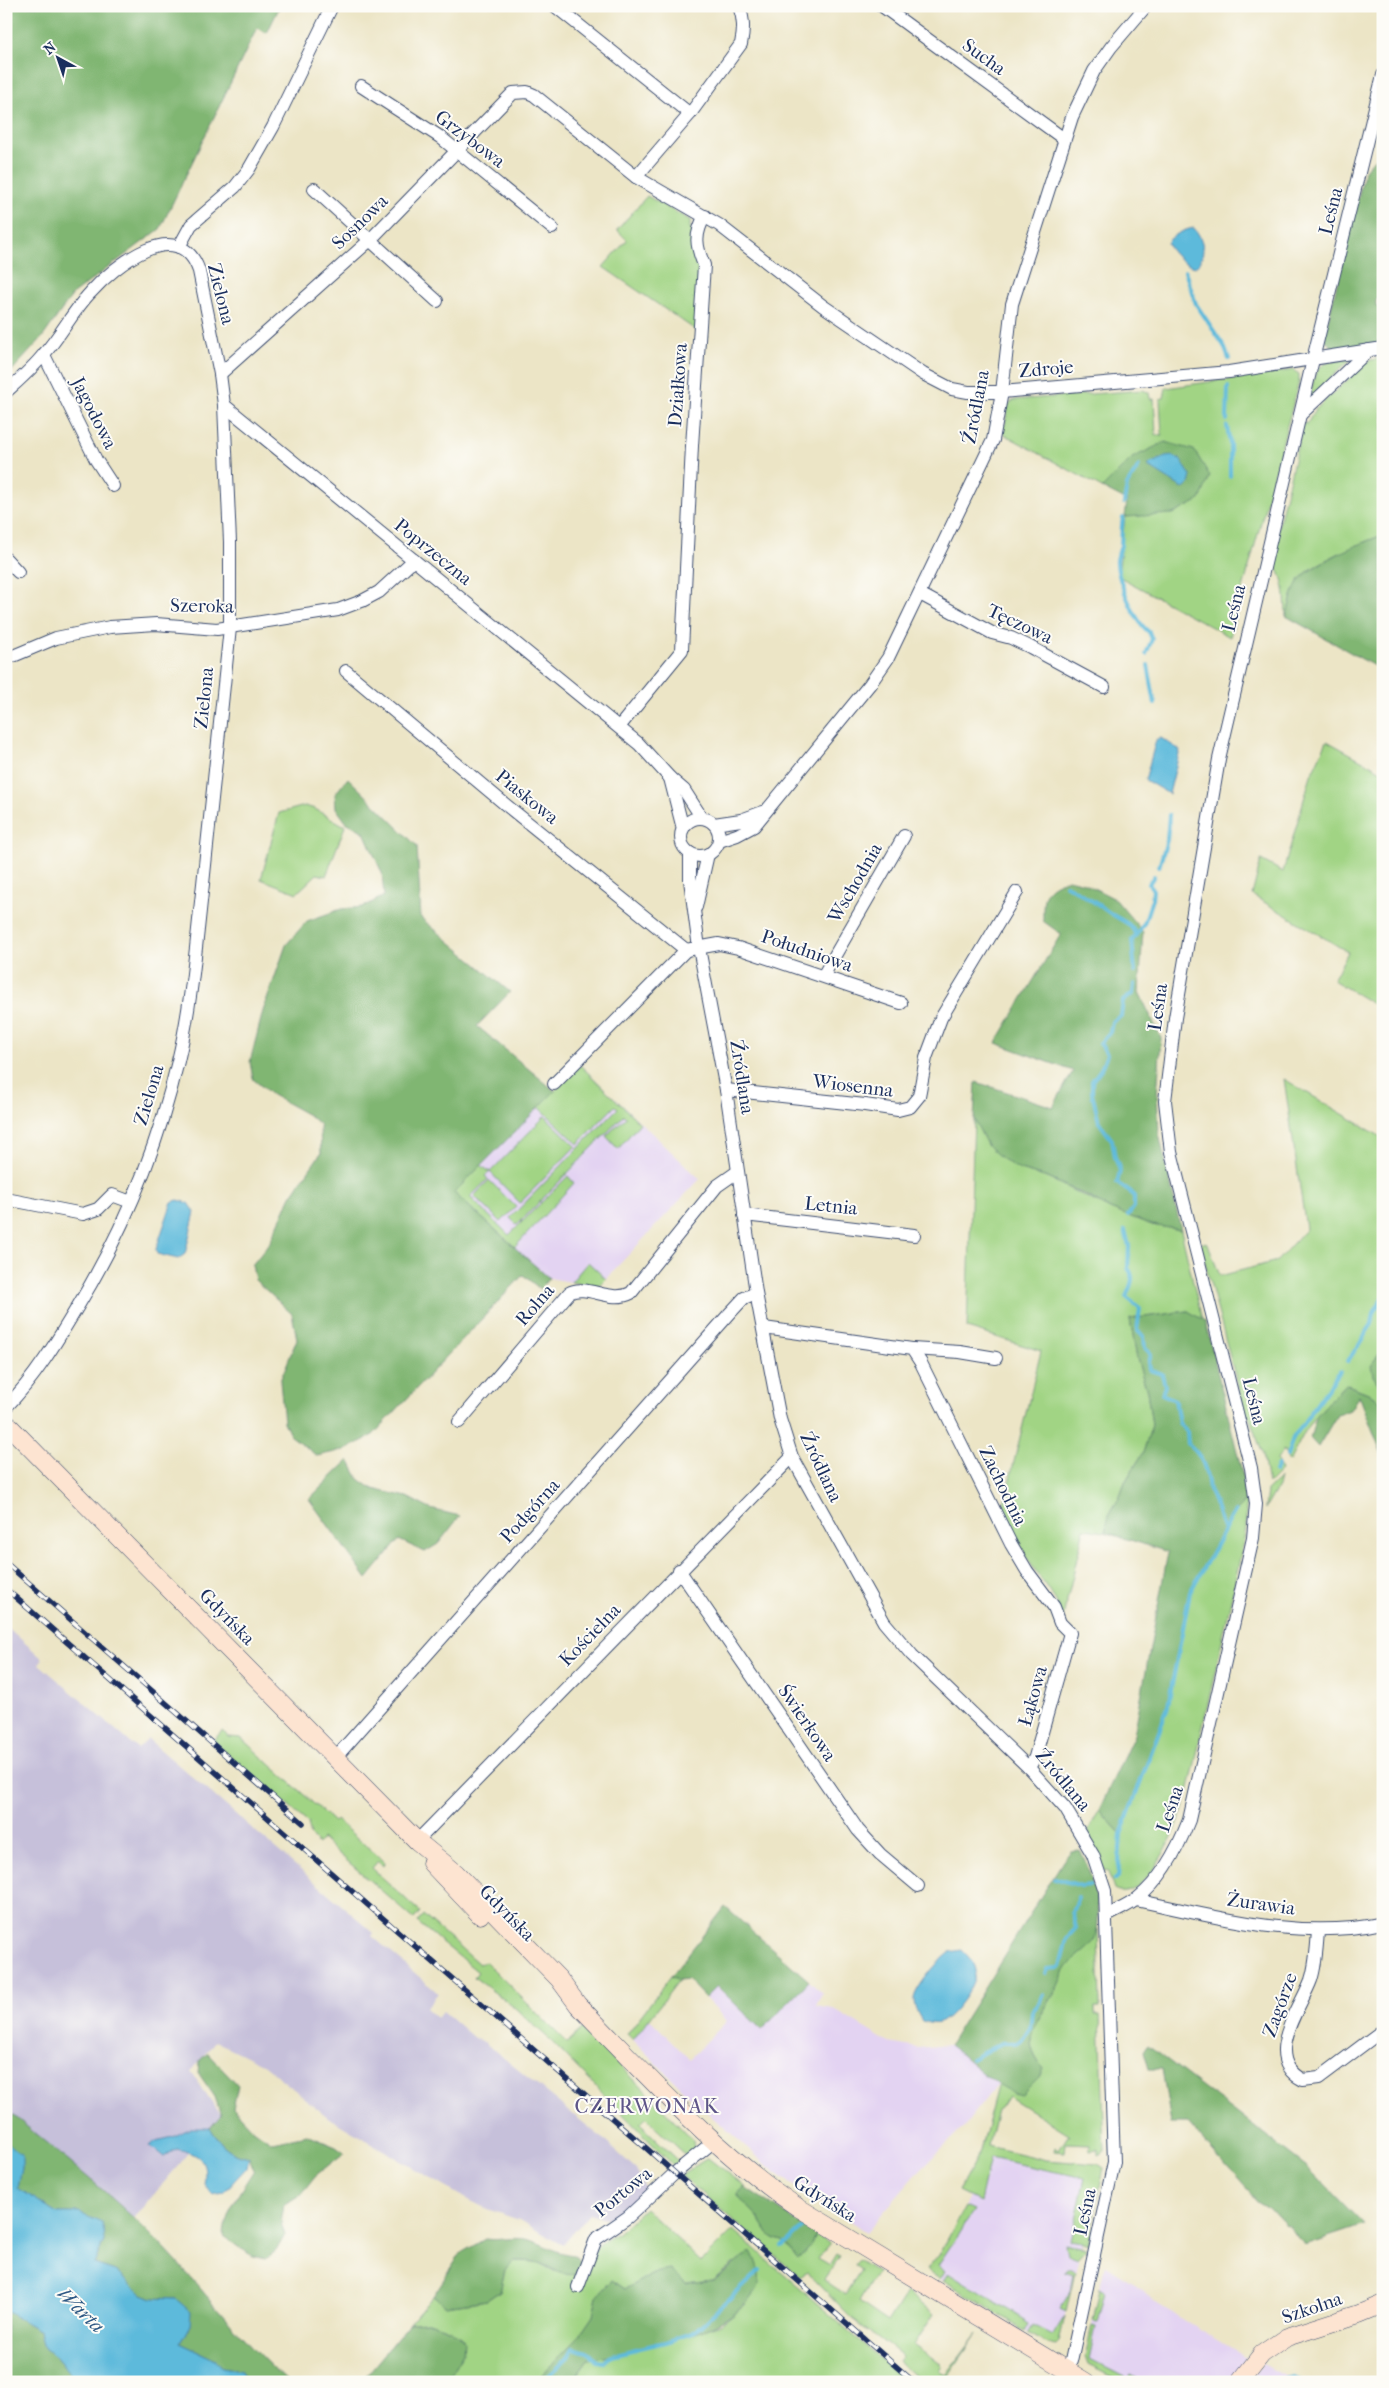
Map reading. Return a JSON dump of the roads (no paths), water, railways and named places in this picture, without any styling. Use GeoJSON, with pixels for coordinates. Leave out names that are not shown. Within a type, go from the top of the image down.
{"type":"FeatureCollection","features":[{"type":"Feature","properties":{"kind":"main road","name":"Gdyńska"},"geometry":{"type":"LineString","coordinates":[[6,1423],[416,1841],[456,1873],[559,1980],[578,2005],[713,2142],[767,2186],[799,2208],[1086,2382]]}},
{"type":"Feature","properties":{"kind":"main road","name":"Szkolna"},"geometry":{"type":"LineString","coordinates":[[1240,2382],[1262,2354],[1287,2337],[1359,2314],[1383,2304]]}},
{"type":"Feature","properties":{"kind":"street"},"geometry":{"type":"LineString","coordinates":[[6,392],[44,355],[89,294],[118,268],[154,246],[179,247],[191,225],[235,187],[249,169],[273,127],[332,6]]}},
{"type":"Feature","properties":{"kind":"street"},"geometry":{"type":"LineString","coordinates":[[555,6],[690,114]]}},
{"type":"Feature","properties":{"kind":"street"},"geometry":{"type":"LineString","coordinates":[[704,216],[636,178],[690,114],[741,44],[744,30],[743,16],[739,6]]}},
{"type":"Feature","properties":{"kind":"street","name":"Sucha"},"geometry":{"type":"LineString","coordinates":[[882,6],[1064,138]]}},
{"type":"Feature","properties":{"kind":"street","name":"Źródlana"},"geometry":{"type":"LineString","coordinates":[[719,841],[737,835],[754,826],[763,812],[879,672],[920,594],[992,440],[1002,392],[1012,304],[1064,138],[1094,71],[1111,47],[1146,6]]}},
{"type":"Feature","properties":{"kind":"street","name":"Leśna"},"geometry":{"type":"LineString","coordinates":[[1066,2370],[1071,2362],[1114,2162],[1107,1916],[1136,1900],[1151,1886],[1168,1862],[1189,1820],[1253,1538],[1256,1504],[1251,1468],[1171,1152],[1165,1101],[1175,1018],[1218,758],[1313,358],[1383,75]]}},
{"type":"Feature","properties":{"kind":"street","name":"Grzybowa"},"geometry":{"type":"LineString","coordinates":[[361,86],[440,138],[552,228]]}},
{"type":"Feature","properties":{"kind":"street","name":"Sosnowa"},"geometry":{"type":"LineString","coordinates":[[220,374],[369,240],[505,100],[520,91],[534,95],[636,178]]}},
{"type":"Feature","properties":{"kind":"street"},"geometry":{"type":"LineString","coordinates":[[314,189],[437,300]]}},
{"type":"Feature","properties":{"kind":"street","name":"Zdroje"},"geometry":{"type":"LineString","coordinates":[[704,216],[736,238],[823,306],[923,374],[952,388],[968,392],[1002,392],[1229,372],[1383,348]]}},
{"type":"Feature","properties":{"kind":"street","name":"Działkowa"},"geometry":{"type":"LineString","coordinates":[[619,727],[682,650],[692,446],[704,265],[698,252],[696,236],[704,216]]}},
{"type":"Feature","properties":{"kind":"street","name":"Zielona"},"geometry":{"type":"LineString","coordinates":[[6,1407],[22,1390],[71,1318],[102,1263],[131,1202],[168,1100],[187,1020],[230,628],[230,542],[224,405],[220,374],[199,271],[193,258],[179,247]]}},
{"type":"Feature","properties":{"kind":"street"},"geometry":{"type":"LineString","coordinates":[[1300,415],[1369,350]]}},
{"type":"Feature","properties":{"kind":"street","name":"Jagodowa"},"geometry":{"type":"LineString","coordinates":[[44,355],[96,460],[113,486]]}},
{"type":"Feature","properties":{"kind":"street","name":"Poprzeczna"},"geometry":{"type":"LineString","coordinates":[[224,405],[619,727]]}},
{"type":"Feature","properties":{"kind":"street"},"geometry":{"type":"LineString","coordinates":[[6,558],[18,572]]}},
{"type":"Feature","properties":{"kind":"street","name":"Szeroka"},"geometry":{"type":"LineString","coordinates":[[6,659],[56,638],[110,627],[156,624],[217,630],[352,606],[379,592],[414,560]]}},
{"type":"Feature","properties":{"kind":"street","name":"Tęczowa"},"geometry":{"type":"LineString","coordinates":[[920,594],[992,633],[1011,638],[1030,647],[1104,687]]}},
{"type":"Feature","properties":{"kind":"street","name":"Piaskowa"},"geometry":{"type":"LineString","coordinates":[[346,671],[686,950]]}},
{"type":"Feature","properties":{"kind":"street"},"geometry":{"type":"LineString","coordinates":[[619,727],[649,753],[670,778],[684,790],[702,818],[714,824],[741,820],[763,812]]}},
{"type":"Feature","properties":{"kind":"street"},"geometry":{"type":"LineString","coordinates":[[670,778],[683,829],[682,842],[690,853],[698,856],[708,854],[715,849],[719,841],[718,832],[714,824]]}},
{"type":"Feature","properties":{"kind":"street"},"geometry":{"type":"LineString","coordinates":[[683,829],[690,820],[702,818]]}},
{"type":"Feature","properties":{"kind":"street","name":"Wschodnia"},"geometry":{"type":"LineString","coordinates":[[823,976],[904,836]]}},
{"type":"Feature","properties":{"kind":"street","name":"Źródlana"},"geometry":{"type":"LineString","coordinates":[[690,853],[690,880],[699,948],[726,1090],[756,1293],[780,1419],[792,1458],[872,1602],[897,1639],[926,1670],[1029,1768],[1065,1808],[1083,1835],[1098,1868],[1104,1891],[1107,1916]]}},
{"type":"Feature","properties":{"kind":"street","name":"Źródlana"},"geometry":{"type":"LineString","coordinates":[[695,912],[708,854]]}},
{"type":"Feature","properties":{"kind":"street","name":"Wiosenna"},"geometry":{"type":"LineString","coordinates":[[726,1090],[903,1110],[910,1107],[919,1096],[926,1058],[940,1018],[1017,892]]}},
{"type":"Feature","properties":{"kind":"street","name":"Południowa"},"geometry":{"type":"LineString","coordinates":[[699,948],[719,944],[738,948],[901,1004]]}},
{"type":"Feature","properties":{"kind":"street"},"geometry":{"type":"LineString","coordinates":[[554,1084],[686,950],[699,948]]}},
{"type":"Feature","properties":{"kind":"street","name":"Rolna"},"geometry":{"type":"LineString","coordinates":[[459,1422],[569,1293],[578,1290],[616,1297],[624,1296],[631,1292],[717,1186],[737,1172]]}},
{"type":"Feature","properties":{"kind":"street"},"geometry":{"type":"LineString","coordinates":[[6,1199],[82,1214],[98,1209],[112,1195],[131,1202]]}},
{"type":"Feature","properties":{"kind":"street","name":"Letnia"},"geometry":{"type":"LineString","coordinates":[[744,1215],[914,1235]]}},
{"type":"Feature","properties":{"kind":"street","name":"Podgórna"},"geometry":{"type":"LineString","coordinates":[[335,1758],[731,1312],[744,1298],[756,1293]]}},
{"type":"Feature","properties":{"kind":"street"},"geometry":{"type":"LineString","coordinates":[[764,1328],[912,1349],[960,1352],[996,1358]]}},
{"type":"Feature","properties":{"kind":"street","name":"Zachodnia"},"geometry":{"type":"LineString","coordinates":[[912,1349],[921,1363],[1011,1544],[1027,1572],[1046,1594],[1054,1607],[1060,1624],[1070,1633]]}},
{"type":"Feature","properties":{"kind":"street","name":"Kościelna"},"geometry":{"type":"LineString","coordinates":[[416,1841],[679,1570],[792,1458]]}},
{"type":"Feature","properties":{"kind":"street","name":"Świerkowa"},"geometry":{"type":"LineString","coordinates":[[679,1570],[858,1830],[880,1854],[918,1886]]}},
{"type":"Feature","properties":{"kind":"street","name":"Łąkowa"},"geometry":{"type":"LineString","coordinates":[[1029,1768],[1035,1757],[1070,1633]]}},
{"type":"Feature","properties":{"kind":"street","name":"Żurawia"},"geometry":{"type":"LineString","coordinates":[[1136,1900],[1258,1924],[1318,1930],[1352,1929],[1383,1923]]}},
{"type":"Feature","properties":{"kind":"street","name":"Zagórze"},"geometry":{"type":"LineString","coordinates":[[1318,1930],[1312,1978],[1285,2040],[1283,2051],[1288,2069],[1303,2080],[1319,2078],[1383,2030]]}},
{"type":"Feature","properties":{"kind":"street","name":"Portowa"},"geometry":{"type":"LineString","coordinates":[[578,2287],[596,2239],[628,2217],[675,2173],[713,2142]]}},
{"type":"Feature","properties":{"kind":"water"},"geometry":{"type":"Polygon","coordinates":[[[1194,228],[1202,242],[1203,251],[1201,260],[1194,267],[1178,258],[1167,243],[1179,233],[1194,228]]]}},
{"type":"Feature","properties":{"kind":"water"},"geometry":{"type":"Polygon","coordinates":[[[1173,456],[1180,459],[1191,476],[1189,484],[1184,489],[1149,467],[1149,464],[1165,457],[1173,456]]]}},
{"type":"Feature","properties":{"kind":"water"},"geometry":{"type":"Polygon","coordinates":[[[1161,738],[1180,750],[1169,794],[1145,780],[1156,740],[1161,738]]]}},
{"type":"Feature","properties":{"kind":"water"},"geometry":{"type":"Polygon","coordinates":[[[178,1200],[189,1203],[195,1212],[185,1254],[178,1259],[157,1254],[156,1249],[172,1202],[178,1200]]]}},
{"type":"Feature","properties":{"kind":"water"},"geometry":{"type":"Polygon","coordinates":[[[962,1950],[972,1961],[975,1970],[975,1976],[969,1991],[952,2013],[941,2022],[934,2024],[922,2021],[916,2011],[915,1994],[940,1960],[950,1952],[962,1950]]]}},
{"type":"Feature","properties":{"kind":"water"},"geometry":{"type":"Polygon","coordinates":[[[191,2128],[210,2128],[226,2148],[249,2157],[247,2167],[224,2192],[212,2194],[204,2184],[205,2169],[203,2163],[196,2156],[176,2149],[164,2157],[150,2146],[156,2141],[173,2137],[191,2128]]]}},
{"type":"Feature","properties":{"kind":"water","name":"Warta"},"geometry":{"type":"Polygon","coordinates":[[[6,2143],[22,2155],[22,2168],[18,2188],[57,2213],[79,2213],[103,2223],[104,2241],[94,2264],[115,2271],[142,2294],[152,2298],[176,2299],[191,2312],[190,2325],[180,2343],[216,2360],[222,2367],[241,2370],[246,2382],[77,2382],[56,2357],[44,2348],[40,2331],[6,2311],[6,2143]]]}},
{"type":"Feature","properties":{"kind":"waterway"},"geometry":{"type":"LineString","coordinates":[[1185,271],[1196,304],[1224,346],[1229,359]]}},
{"type":"Feature","properties":{"kind":"waterway"},"geometry":{"type":"LineString","coordinates":[[1227,420],[1228,387]]}},
{"type":"Feature","properties":{"kind":"waterway"},"geometry":{"type":"LineString","coordinates":[[1227,426],[1230,444],[1230,476]]}},
{"type":"Feature","properties":{"kind":"waterway"},"geometry":{"type":"LineString","coordinates":[[1124,503],[1127,485],[1139,466]]}},
{"type":"Feature","properties":{"kind":"waterway"},"geometry":{"type":"LineString","coordinates":[[1123,518],[1121,545],[1117,562],[1118,571],[1133,610],[1152,639],[1146,654]]}},
{"type":"Feature","properties":{"kind":"waterway"},"geometry":{"type":"LineString","coordinates":[[1148,665],[1155,704]]}},
{"type":"Feature","properties":{"kind":"waterway"},"geometry":{"type":"LineString","coordinates":[[1159,867],[1167,840],[1169,815]]}},
{"type":"Feature","properties":{"kind":"waterway"},"geometry":{"type":"LineString","coordinates":[[1135,972],[1132,940],[1144,924],[1152,899],[1153,890],[1149,884],[1154,876]]}},
{"type":"Feature","properties":{"kind":"waterway"},"geometry":{"type":"LineString","coordinates":[[1066,885],[1126,922],[1136,936]]}},
{"type":"Feature","properties":{"kind":"waterway"},"geometry":{"type":"LineString","coordinates":[[1128,1215],[1134,1207],[1134,1195],[1117,1183],[1120,1171],[1112,1140],[1099,1122],[1092,1093],[1092,1081],[1101,1069],[1107,1054],[1100,1043],[1110,1032],[1112,1022],[1121,1016],[1123,1001],[1133,994],[1134,984]]}},
{"type":"Feature","properties":{"kind":"waterway"},"geometry":{"type":"LineString","coordinates":[[1125,1230],[1129,1246],[1128,1268],[1132,1275],[1126,1297],[1140,1308],[1137,1331],[1144,1336],[1145,1348],[1151,1354],[1149,1361],[1150,1370],[1162,1374],[1165,1386],[1162,1394],[1175,1400],[1179,1423],[1187,1432],[1188,1444],[1201,1459],[1209,1490],[1224,1531]]}},
{"type":"Feature","properties":{"kind":"waterway"},"geometry":{"type":"LineString","coordinates":[[1348,1361],[1372,1324],[1374,1313],[1383,1297]]}},
{"type":"Feature","properties":{"kind":"waterway"},"geometry":{"type":"LineString","coordinates":[[1287,1456],[1293,1438],[1340,1371]]}},
{"type":"Feature","properties":{"kind":"waterway"},"geometry":{"type":"LineString","coordinates":[[1275,1472],[1278,1465]]}},
{"type":"Feature","properties":{"kind":"waterway"},"geometry":{"type":"LineString","coordinates":[[1114,1880],[1118,1877],[1121,1834],[1167,1710],[1190,1592],[1235,1511]]}},
{"type":"Feature","properties":{"kind":"waterway"},"geometry":{"type":"LineString","coordinates":[[1055,1878],[1081,1886],[1091,1885]]}},
{"type":"Feature","properties":{"kind":"waterway"},"geometry":{"type":"LineString","coordinates":[[1046,1973],[1048,1969],[1060,1966],[1067,1938],[1076,1928],[1072,1912],[1078,1897]]}},
{"type":"Feature","properties":{"kind":"waterway"},"geometry":{"type":"LineString","coordinates":[[971,2059],[1002,2043],[1017,2043],[1022,2040],[1030,2028],[1032,2012],[1041,2001],[1043,1995]]}},
{"type":"Feature","properties":{"kind":"waterway"},"geometry":{"type":"LineString","coordinates":[[782,2247],[802,2228]]}},
{"type":"Feature","properties":{"kind":"waterway"},"geometry":{"type":"LineString","coordinates":[[542,2382],[567,2359],[573,2348],[588,2352],[597,2361],[603,2362],[611,2355],[693,2333],[760,2270]]}},
{"type":"Feature","properties":{"kind":"waterway"},"geometry":{"type":"LineString","coordinates":[[1276,2382],[1293,2378],[1302,2382]]}},
{"type":"Feature","properties":{"kind":"railway"},"geometry":{"type":"LineString","coordinates":[[6,1563],[303,1823]]}},
{"type":"Feature","properties":{"kind":"railway"},"geometry":{"type":"LineString","coordinates":[[6,1589],[914,2382]]}},
{"type":"Feature","properties":{"kind":"district","name":"CZERWONAK"},"geometry":{"type":"Point","coordinates":[647,2106]}}]}
